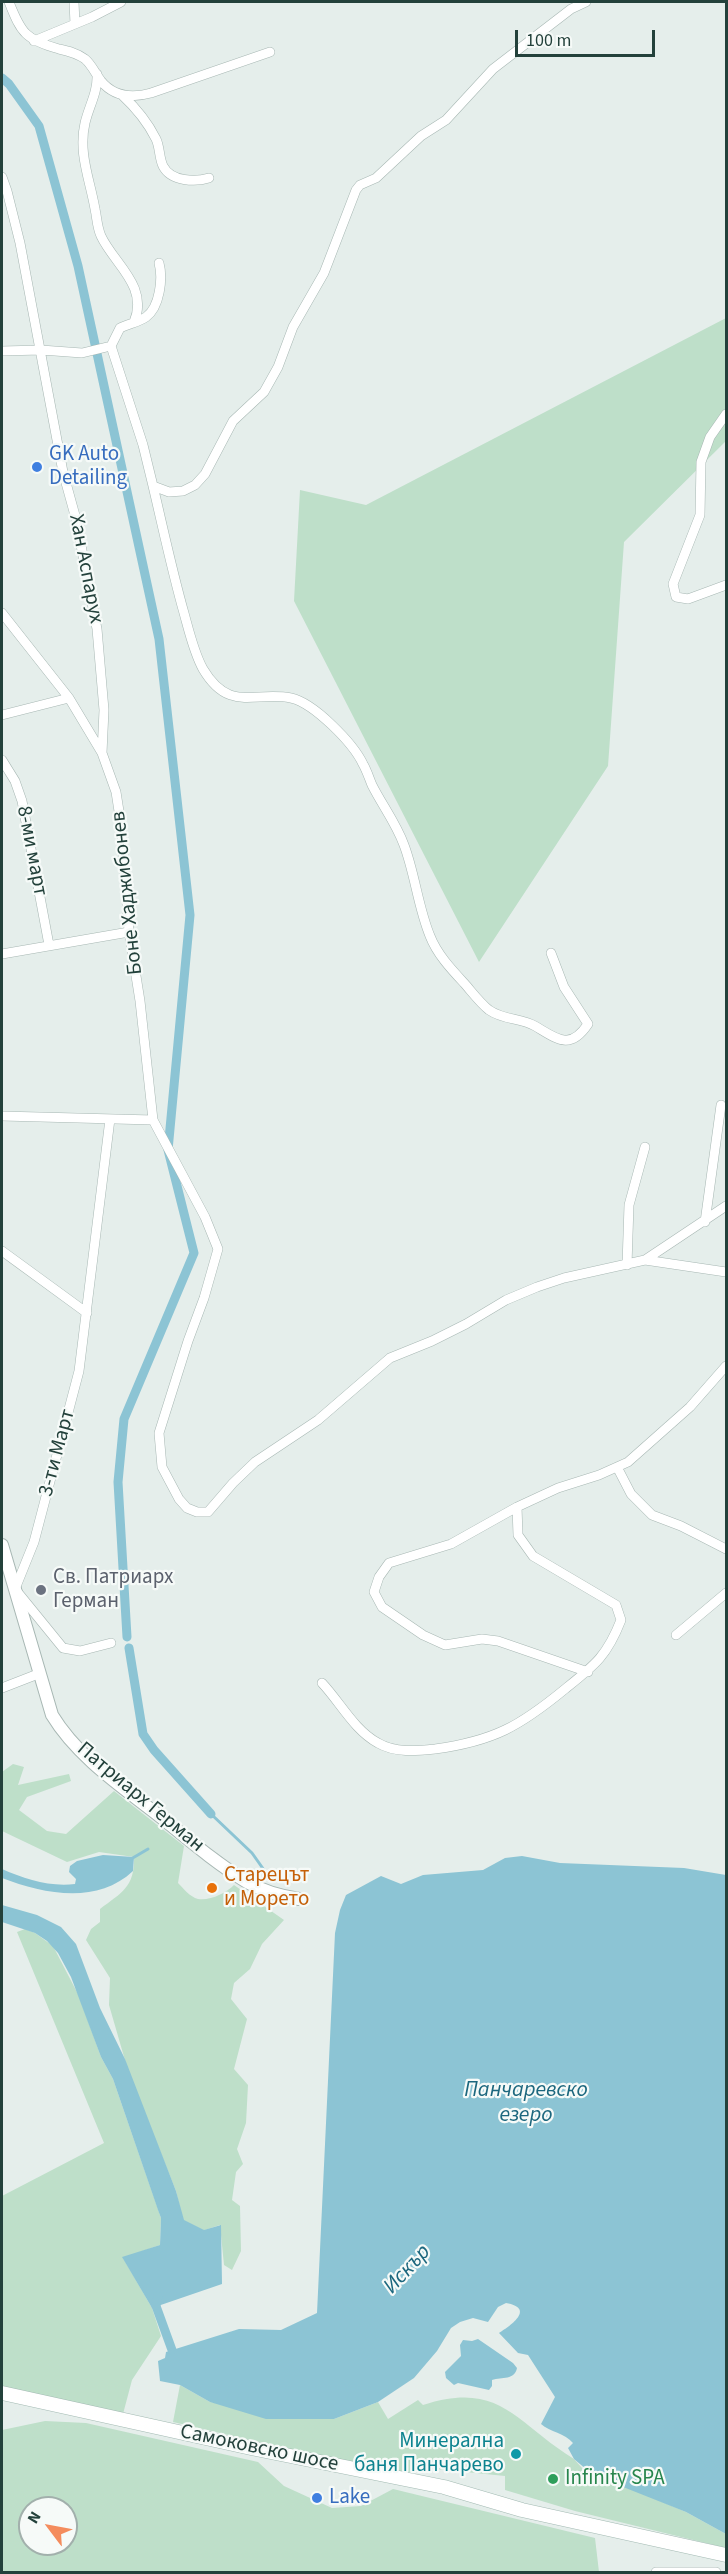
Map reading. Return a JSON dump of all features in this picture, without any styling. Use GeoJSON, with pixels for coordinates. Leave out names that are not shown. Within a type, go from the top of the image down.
{"type":"FeatureCollection","features":[{"type":"Feature","properties":{"kind":"main road","name":"Самоковско шосе"},"geometry":{"type":"LineString","coordinates":[[2,2393],[251,2448],[444,2487],[522,2510],[724,2555]]}},
{"type":"Feature","properties":{"kind":"street"},"geometry":{"type":"LineString","coordinates":[[9,2],[17,23],[25,35],[34,41],[74,52],[84,58],[102,82],[122,95],[142,117],[156,140],[164,168],[172,175],[184,179],[196,181],[209,178]]}},
{"type":"Feature","properties":{"kind":"street"},"geometry":{"type":"LineString","coordinates":[[74,2],[75,24]]}},
{"type":"Feature","properties":{"kind":"street"},"geometry":{"type":"LineString","coordinates":[[34,41],[121,2]]}},
{"type":"Feature","properties":{"kind":"street"},"geometry":{"type":"LineString","coordinates":[[153,486],[168,492],[183,491],[195,485],[205,474],[233,421],[264,392],[278,367],[293,327],[324,273],[360,184],[376,178],[421,136],[446,120],[493,69],[571,9],[586,2]]}},
{"type":"Feature","properties":{"kind":"street"},"geometry":{"type":"LineString","coordinates":[[122,95],[135,97],[151,93],[270,52]]}},
{"type":"Feature","properties":{"kind":"street"},"geometry":{"type":"LineString","coordinates":[[97,74],[98,84],[84,131],[82,147],[85,171],[101,236],[124,267],[135,292],[138,309],[134,322]]}},
{"type":"Feature","properties":{"kind":"street","name":"Хан Аспарух"},"geometry":{"type":"LineString","coordinates":[[2,177],[20,243],[63,472],[76,519],[97,629],[104,710],[102,753]]}},
{"type":"Feature","properties":{"kind":"street"},"geometry":{"type":"LineString","coordinates":[[159,263],[161,272],[156,303],[146,317],[120,328],[111,346],[140,435],[188,627],[202,667],[212,682],[226,693],[240,698],[262,699],[277,696],[294,698],[325,719],[362,762],[372,785],[392,818],[404,844],[430,937],[441,956],[487,1008],[499,1016],[535,1026],[557,1041],[566,1041],[580,1034],[588,1024],[564,987],[551,953]]}},
{"type":"Feature","properties":{"kind":"street"},"geometry":{"type":"LineString","coordinates":[[2,351],[41,350],[82,353],[111,346]]}},
{"type":"Feature","properties":{"kind":"street"},"geometry":{"type":"LineString","coordinates":[[726,414],[710,437],[702,462],[700,515],[673,584],[676,597],[688,599],[726,585]]}},
{"type":"Feature","properties":{"kind":"street","name":"Боне Хаджибонев"},"geometry":{"type":"LineString","coordinates":[[2,613],[69,698],[102,753],[116,792],[121,824],[129,932],[140,1001],[153,1120],[205,1217],[218,1249],[159,1434],[162,1467],[187,1508],[197,1512],[208,1512],[255,1462],[318,1420],[390,1358],[432,1341],[506,1300],[537,1287],[564,1278],[645,1260]]}},
{"type":"Feature","properties":{"kind":"street"},"geometry":{"type":"LineString","coordinates":[[2,715],[69,698]]}},
{"type":"Feature","properties":{"kind":"street","name":"8-ми март"},"geometry":{"type":"LineString","coordinates":[[2,760],[15,781],[22,801],[49,945]]}},
{"type":"Feature","properties":{"kind":"street"},"geometry":{"type":"LineString","coordinates":[[2,954],[129,932]]}},
{"type":"Feature","properties":{"kind":"street"},"geometry":{"type":"LineString","coordinates":[[705,1222],[722,1105]]}},
{"type":"Feature","properties":{"kind":"street"},"geometry":{"type":"LineString","coordinates":[[2,1116],[153,1120]]}},
{"type":"Feature","properties":{"kind":"street","name":"3-ти Март"},"geometry":{"type":"LineString","coordinates":[[15,1589],[33,1542],[79,1371],[110,1119]]}},
{"type":"Feature","properties":{"kind":"street"},"geometry":{"type":"LineString","coordinates":[[627,1265],[628,1205],[645,1147]]}},
{"type":"Feature","properties":{"kind":"street"},"geometry":{"type":"LineString","coordinates":[[645,1260],[726,1206]]}},
{"type":"Feature","properties":{"kind":"street"},"geometry":{"type":"LineString","coordinates":[[2,1251],[87,1313]]}},
{"type":"Feature","properties":{"kind":"street"},"geometry":{"type":"LineString","coordinates":[[645,1260],[726,1272]]}},
{"type":"Feature","properties":{"kind":"street"},"geometry":{"type":"LineString","coordinates":[[588,1672],[498,1641],[482,1639],[445,1645],[423,1635],[382,1607],[374,1592],[379,1577],[389,1563],[451,1544],[517,1507],[558,1488],[628,1462],[653,1442],[698,1399],[726,1366]]}},
{"type":"Feature","properties":{"kind":"street"},"geometry":{"type":"LineString","coordinates":[[617,1467],[631,1494],[652,1515],[681,1526],[726,1549]]}},
{"type":"Feature","properties":{"kind":"street"},"geometry":{"type":"LineString","coordinates":[[322,1683],[339,1701],[347,1715],[377,1743],[398,1751],[478,1742],[508,1730],[544,1708],[588,1672],[611,1645],[621,1620],[616,1605],[533,1556],[518,1535],[517,1507]]}},
{"type":"Feature","properties":{"kind":"street","name":"Патриарх Герман"},"geometry":{"type":"LineString","coordinates":[[2,1545],[4,1565],[15,1589],[38,1674],[52,1715],[60,1728],[102,1770],[192,1842],[247,1882],[275,1896],[299,1899]]}},
{"type":"Feature","properties":{"kind":"street"},"geometry":{"type":"LineString","coordinates":[[15,1589],[63,1648],[80,1651],[111,1643]]}},
{"type":"Feature","properties":{"kind":"street"},"geometry":{"type":"LineString","coordinates":[[676,1635],[726,1593]]}},
{"type":"Feature","properties":{"kind":"street"},"geometry":{"type":"LineString","coordinates":[[2,1688],[38,1674]]}},
{"type":"Feature","properties":{"kind":"street"},"geometry":{"type":"LineString","coordinates":[[656,2572],[715,2572],[724,2555]]}},
{"type":"Feature","properties":{"kind":"green space"},"geometry":{"type":"Polygon","coordinates":[[[726,318],[726,441],[624,542],[608,766],[479,962],[294,601],[300,490],[366,505],[726,318]]]}},
{"type":"Feature","properties":{"kind":"green space"},"geometry":{"type":"Polygon","coordinates":[[[13,1764],[24,1767],[18,1785],[69,1774],[71,1781],[27,1797],[19,1810],[47,1831],[66,1834],[114,1791],[184,1846],[178,1883],[189,1894],[198,1899],[213,1898],[234,1885],[284,1920],[262,1944],[250,1969],[234,1983],[231,1999],[247,2019],[234,2069],[248,2085],[246,2123],[237,2149],[243,2164],[236,2172],[232,2200],[240,2206],[241,2251],[232,2270],[224,2265],[220,2225],[175,2240],[181,2212],[176,2191],[129,2074],[109,2005],[110,1978],[86,1940],[91,1929],[100,1922],[100,1909],[120,1893],[129,1882],[134,1867],[134,1857],[99,1852],[67,1862],[2,1831],[2,1772],[13,1764]]]}},
{"type":"Feature","properties":{"kind":"green space"},"geometry":{"type":"Polygon","coordinates":[[[25,1929],[53,1946],[79,1996],[101,2057],[113,2079],[161,2218],[160,2245],[123,2258],[152,2308],[161,2336],[132,2380],[123,2414],[2,2387],[2,2196],[104,2143],[17,1932],[25,1929]]]}},
{"type":"Feature","properties":{"kind":"green space"},"geometry":{"type":"Polygon","coordinates":[[[180,2385],[210,2402],[334,2419],[378,2402],[388,2419],[418,2400],[423,2405],[449,2399],[471,2398],[489,2402],[506,2409],[574,2459],[582,2468],[686,2512],[726,2534],[726,2548],[575,2511],[505,2490],[505,2476],[426,2468],[405,2473],[352,2464],[173,2422],[180,2385]]]}},
{"type":"Feature","properties":{"kind":"green space"},"geometry":{"type":"Polygon","coordinates":[[[45,2421],[86,2423],[258,2462],[284,2486],[332,2508],[361,2506],[393,2489],[595,2538],[599,2572],[2,2572],[2,2430],[45,2421]]]}},
{"type":"Feature","properties":{"kind":"water"},"geometry":{"type":"Polygon","coordinates":[[[103,1855],[134,1857],[133,1871],[119,1882],[103,1889],[70,1893],[52,1892],[2,1878],[2,1869],[37,1881],[75,1884],[76,1879],[69,1872],[70,1866],[77,1861],[103,1855]]]}},
{"type":"Feature","properties":{"kind":"water","name":"Панчаревско езеро"},"geometry":{"type":"Polygon","coordinates":[[[522,1856],[560,1863],[684,1868],[726,1875],[726,2534],[686,2512],[593,2475],[574,2459],[568,2448],[573,2443],[541,2424],[555,2397],[528,2355],[518,2353],[499,2333],[518,2317],[519,2309],[515,2305],[506,2303],[498,2307],[488,2322],[473,2318],[460,2322],[451,2328],[437,2351],[414,2378],[378,2402],[334,2419],[266,2419],[210,2402],[180,2385],[160,2381],[158,2361],[165,2358],[166,2352],[239,2329],[281,2330],[317,2313],[335,1933],[346,1895],[381,1876],[401,1884],[423,1875],[483,1870],[505,1858],[522,1856]]]}},
{"type":"Feature","properties":{"kind":"water"},"geometry":{"type":"Polygon","coordinates":[[[2,1905],[37,1915],[61,1927],[76,1944],[100,2008],[125,2059],[176,2191],[184,2220],[204,2230],[221,2225],[222,2284],[152,2308],[122,2257],[160,2245],[161,2218],[113,2079],[101,2057],[71,1977],[58,1953],[47,1941],[35,1933],[2,1922],[2,1905]]]}},
{"type":"Feature","properties":{"kind":"water"},"geometry":{"type":"Polygon","coordinates":[[[478,2339],[517,2368],[514,2375],[492,2380],[489,2390],[458,2383],[454,2385],[446,2378],[445,2372],[461,2356],[460,2345],[463,2340],[478,2339]]]}},
{"type":"Feature","properties":{"kind":"waterway"},"geometry":{"type":"LineString","coordinates":[[2,78],[9,84],[39,126],[78,266],[159,639],[190,915],[168,1150],[194,1253],[124,1419],[118,1482],[127,1637]]}},
{"type":"Feature","properties":{"kind":"waterway"},"geometry":{"type":"LineString","coordinates":[[129,1648],[143,1734],[154,1750],[211,1814]]}},
{"type":"Feature","properties":{"kind":"waterway"},"geometry":{"type":"LineString","coordinates":[[211,1814],[252,1853],[264,1870]]}},
{"type":"Feature","properties":{"kind":"waterway"},"geometry":{"type":"LineString","coordinates":[[131,1859],[148,1849]]}},
{"type":"Feature","properties":{"kind":"waterway"},"geometry":{"type":"LineString","coordinates":[[158,2296],[156,2306],[172,2350]]}},
{"type":"Feature","properties":{"kind":"place","name":"GK Auto Detailing"},"geometry":{"type":"Point","coordinates":[37,467]}},
{"type":"Feature","properties":{"kind":"place","name":"Св. Патриарх Герман"},"geometry":{"type":"Point","coordinates":[41,1590]}},
{"type":"Feature","properties":{"kind":"place","name":"Старецът и Морето"},"geometry":{"type":"Point","coordinates":[212,1888]}},
{"type":"Feature","properties":{"kind":"place","name":"Минерална баня Панчарево"},"geometry":{"type":"Point","coordinates":[516,2454]}},
{"type":"Feature","properties":{"kind":"place","name":"Infinity SPA"},"geometry":{"type":"Point","coordinates":[553,2479]}},
{"type":"Feature","properties":{"kind":"place","name":"Lake"},"geometry":{"type":"Point","coordinates":[317,2498]}},
{"type":"Feature","properties":{"kind":"water label","name":"Искър"},"geometry":{"type":"Point","coordinates":[408,2270]}}]}
